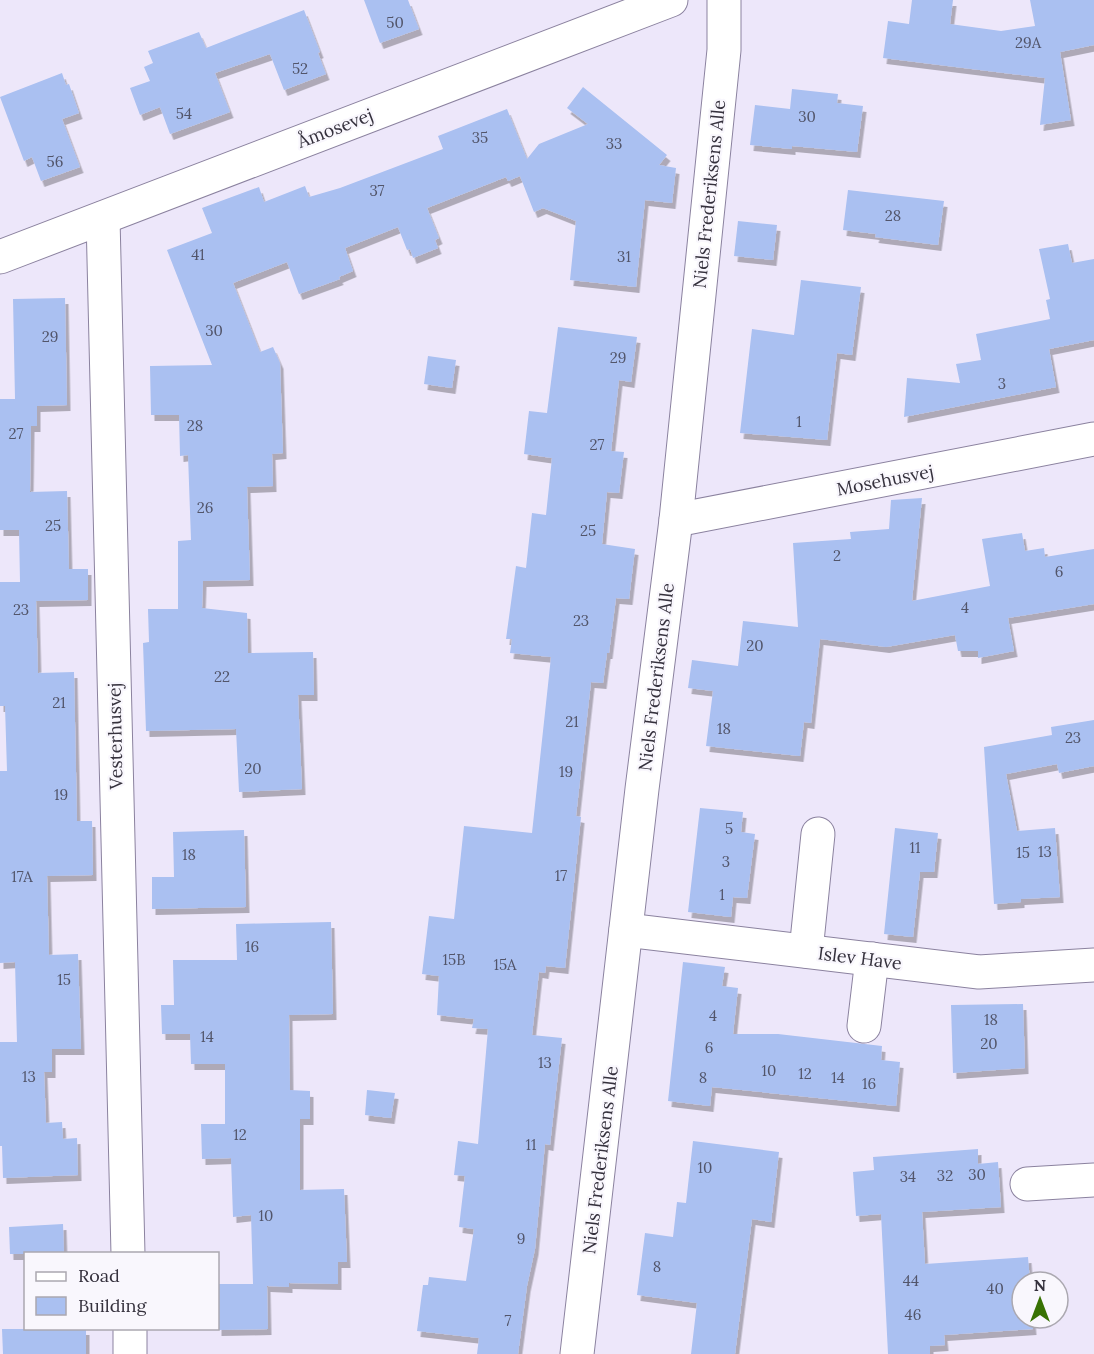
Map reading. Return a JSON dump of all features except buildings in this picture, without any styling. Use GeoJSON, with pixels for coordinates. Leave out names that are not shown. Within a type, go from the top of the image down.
{"type":"FeatureCollection","features":[{"type":"Feature","properties":{"kind":"street","name":"Åmosevej"},"geometry":{"type":"LineString","coordinates":[[0,257],[671,0]]}},
{"type":"Feature","properties":{"kind":"street","name":"Niels Frederiksens Alle"},"geometry":{"type":"LineString","coordinates":[[577,1354],[676,520],[724,51],[724,0]]}},
{"type":"Feature","properties":{"kind":"street","name":"Vesterhusvej"},"geometry":{"type":"LineString","coordinates":[[103,218],[128,1252]]}},
{"type":"Feature","properties":{"kind":"street","name":"Mosehusvej"},"geometry":{"type":"LineString","coordinates":[[676,520],[1094,439]]}},
{"type":"Feature","properties":{"kind":"street"},"geometry":{"type":"LineString","coordinates":[[806,951],[818,834]]}},
{"type":"Feature","properties":{"kind":"street","name":"Islev Have"},"geometry":{"type":"LineString","coordinates":[[626,930],[979,972],[1094,965]]}},
{"type":"Feature","properties":{"kind":"street"},"geometry":{"type":"LineString","coordinates":[[864,1026],[872,959]]}},
{"type":"Feature","properties":{"kind":"street"},"geometry":{"type":"LineString","coordinates":[[1027,1184],[1094,1180]]}},
{"type":"Feature","properties":{"kind":"street"},"geometry":{"type":"LineString","coordinates":[[130,1330],[130,1354]]}}]}
